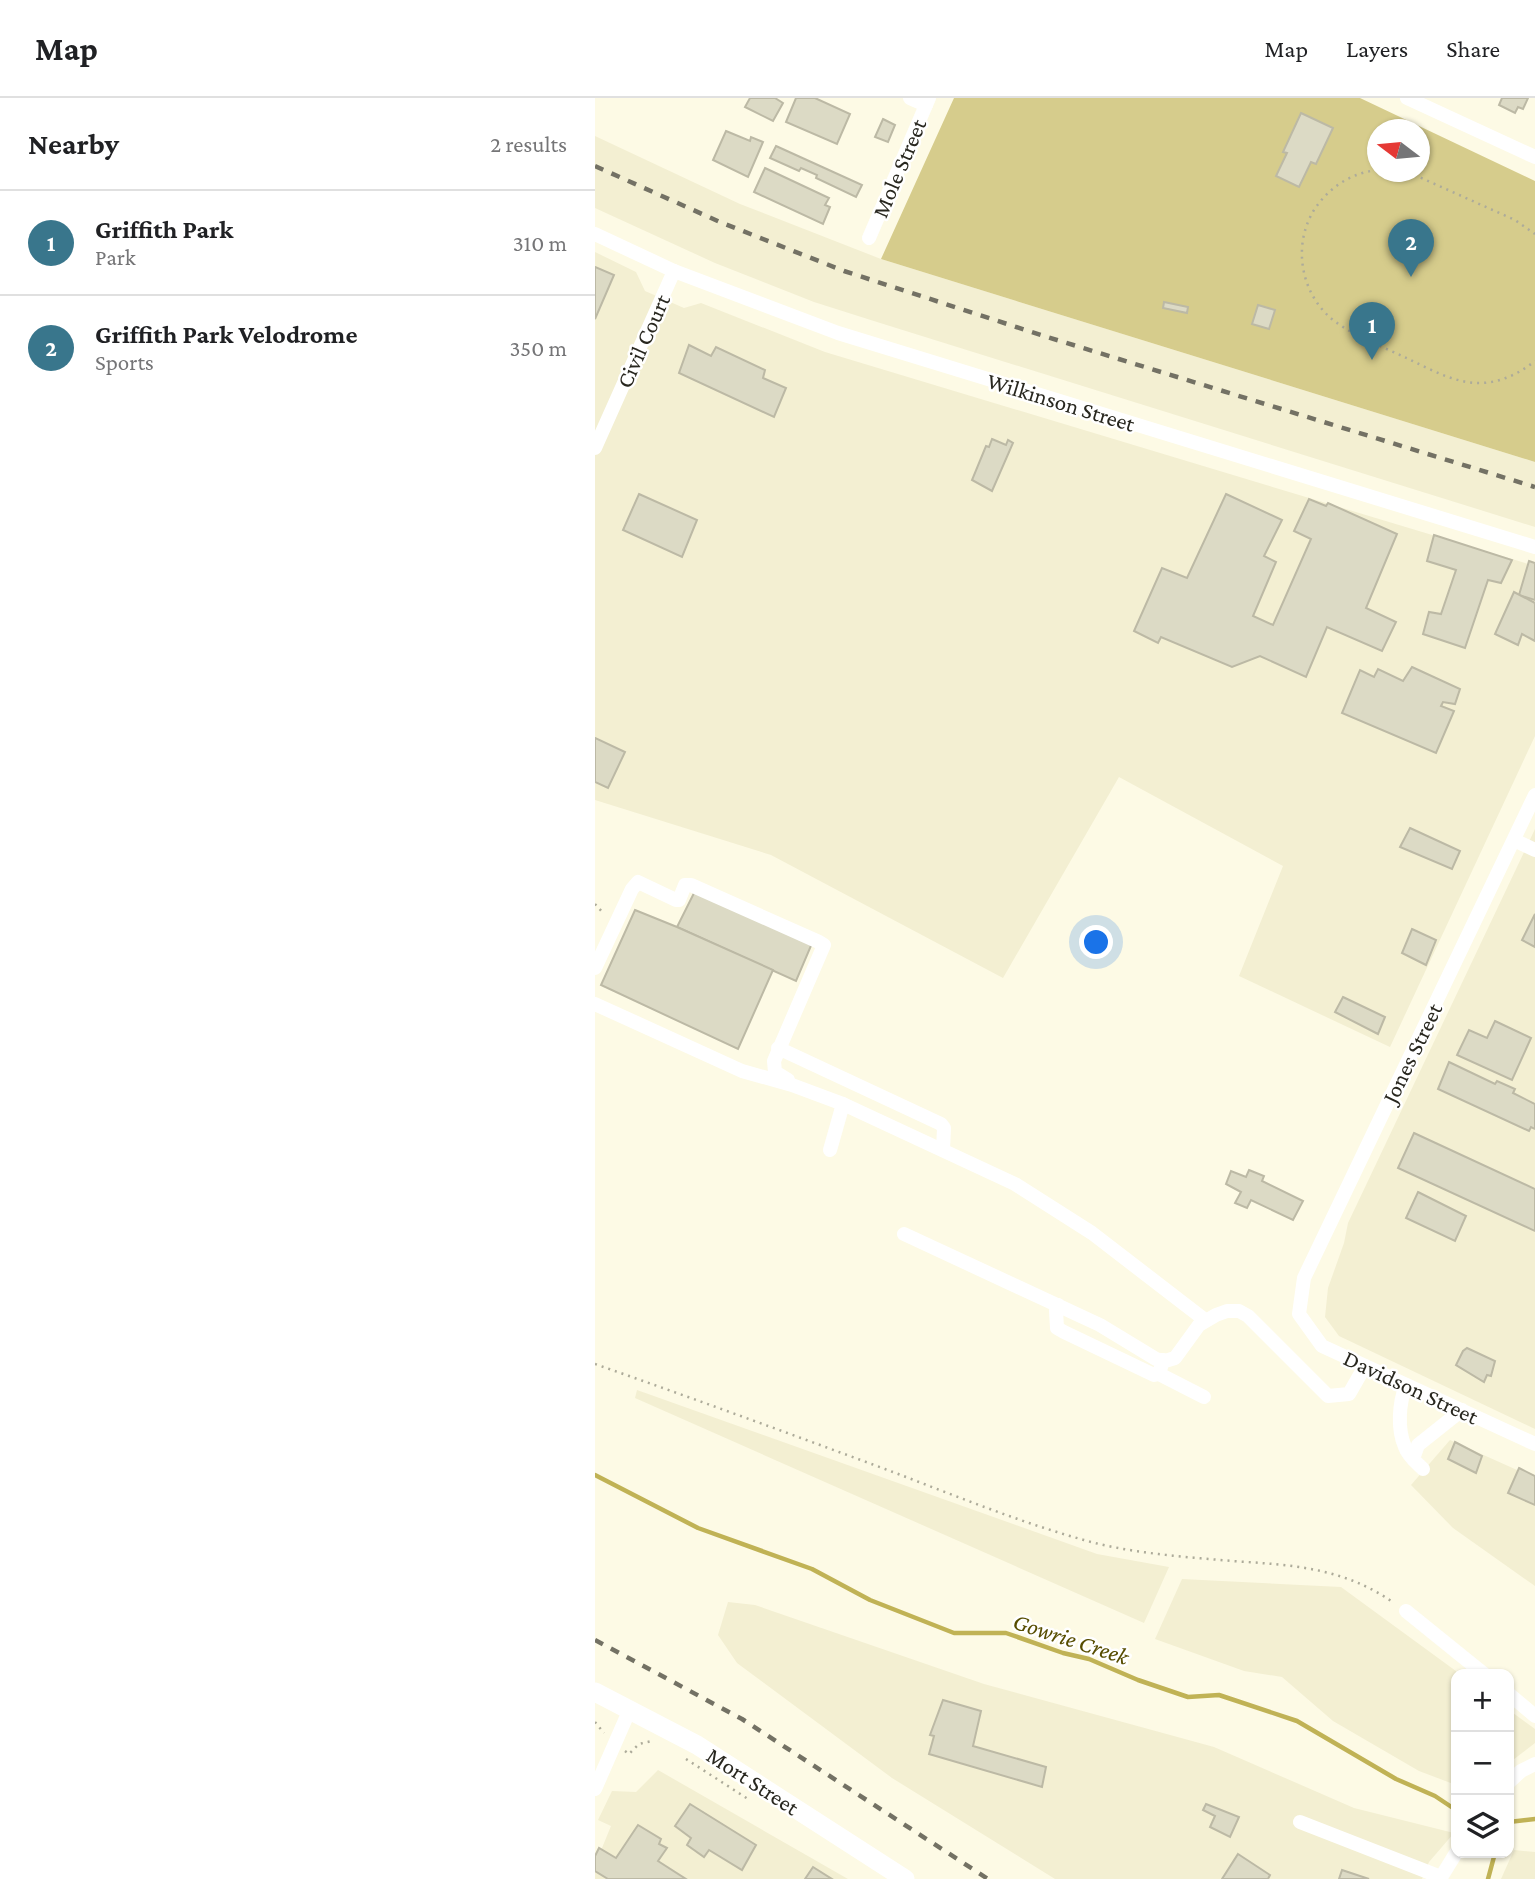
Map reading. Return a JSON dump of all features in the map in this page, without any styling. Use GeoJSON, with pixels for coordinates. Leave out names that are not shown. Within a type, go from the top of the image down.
{"type":"FeatureCollection","features":[{"type":"Feature","properties":{"kind":"main road","name":"Mort Street"},"geometry":{"type":"LineString","coordinates":[[595,1692],[697,1745],[905,1879]]}},
{"type":"Feature","properties":{"kind":"street"},"geometry":{"type":"LineString","coordinates":[[910,98],[928,102]]}},
{"type":"Feature","properties":{"kind":"street"},"geometry":{"type":"LineString","coordinates":[[1407,98],[1535,157]]}},
{"type":"Feature","properties":{"kind":"street","name":"Mole Street"},"geometry":{"type":"LineString","coordinates":[[869,238],[928,102]]}},
{"type":"Feature","properties":{"kind":"street","name":"Wilkinson Street"},"geometry":{"type":"LineString","coordinates":[[595,234],[674,271],[838,333],[1535,547]]}},
{"type":"Feature","properties":{"kind":"street","name":"Civil Court"},"geometry":{"type":"LineString","coordinates":[[595,448],[674,271]]}},
{"type":"Feature","properties":{"kind":"street","name":"Jones Street"},"geometry":{"type":"LineString","coordinates":[[1299,1314],[1304,1278],[1535,795]]}},
{"type":"Feature","properties":{"kind":"street"},"geometry":{"type":"LineString","coordinates":[[1514,840],[1535,850]]}},
{"type":"Feature","properties":{"kind":"street"},"geometry":{"type":"LineString","coordinates":[[595,968],[635,883],[676,900],[679,900],[687,883],[824,945],[773,1061],[775,1072],[799,1087]]}},
{"type":"Feature","properties":{"kind":"street"},"geometry":{"type":"LineString","coordinates":[[595,1004],[717,1061],[843,1104],[1015,1184],[1067,1216],[1129,1260],[1205,1320]]}},
{"type":"Feature","properties":{"kind":"street"},"geometry":{"type":"LineString","coordinates":[[778,1048],[941,1124],[944,1128],[943,1150]]}},
{"type":"Feature","properties":{"kind":"street"},"geometry":{"type":"LineString","coordinates":[[830,1150],[843,1104]]}},
{"type":"Feature","properties":{"kind":"street"},"geometry":{"type":"LineString","coordinates":[[904,1234],[1100,1325],[1156,1359],[1161,1367],[1204,1397]]}},
{"type":"Feature","properties":{"kind":"street"},"geometry":{"type":"LineString","coordinates":[[1058,1305],[1057,1328],[1154,1375],[1175,1358],[1205,1320],[1227,1311],[1239,1311],[1248,1316],[1328,1396],[1349,1394],[1365,1366]]}},
{"type":"Feature","properties":{"kind":"street","name":"Davidson Street"},"geometry":{"type":"LineString","coordinates":[[1299,1314],[1322,1346],[1535,1444]]}},
{"type":"Feature","properties":{"kind":"street"},"geometry":{"type":"LineString","coordinates":[[1406,1385],[1401,1410],[1401,1433],[1405,1450],[1418,1464],[1418,1445],[1462,1410]]}},
{"type":"Feature","properties":{"kind":"street"},"geometry":{"type":"LineString","coordinates":[[1406,1611],[1479,1669]]}},
{"type":"Feature","properties":{"kind":"street"},"geometry":{"type":"LineString","coordinates":[[1514,1698],[1535,1716]]}},
{"type":"Feature","properties":{"kind":"street"},"geometry":{"type":"LineString","coordinates":[[595,1790],[630,1709]]}},
{"type":"Feature","properties":{"kind":"street"},"geometry":{"type":"LineString","coordinates":[[1514,1777],[1535,1764]]}},
{"type":"Feature","properties":{"kind":"street"},"geometry":{"type":"LineString","coordinates":[[1300,1822],[1441,1878],[1454,1858]]}},
{"type":"Feature","properties":{"kind":"path"},"geometry":{"type":"LineString","coordinates":[[1367,172],[1355,175],[1331,190],[1307,224],[1302,252],[1303,266],[1311,293],[1318,305],[1350,331],[1455,380],[1483,383],[1497,381],[1523,370],[1535,361]]}},
{"type":"Feature","properties":{"kind":"path"},"geometry":{"type":"LineString","coordinates":[[1430,182],[1515,220],[1535,234]]}},
{"type":"Feature","properties":{"kind":"path"},"geometry":{"type":"LineString","coordinates":[[595,1364],[687,1395],[984,1507],[1095,1542],[1180,1557],[1288,1563],[1332,1573],[1370,1589],[1406,1611]]}},
{"type":"Feature","properties":{"kind":"path"},"geometry":{"type":"LineString","coordinates":[[595,1722],[629,1754],[639,1744],[652,1741],[662,1746]]}},
{"type":"Feature","properties":{"kind":"path"},"geometry":{"type":"LineString","coordinates":[[680,1756],[751,1801]]}},
{"type":"Feature","properties":{"kind":"shaded area"},"geometry":{"type":"Polygon","coordinates":[[[954,98],[1360,98],[1404,119],[1367,119],[1367,182],[1430,182],[1430,131],[1535,181],[1535,462],[881,259],[954,98]]]}},
{"type":"Feature","properties":{"kind":"shaded area"},"geometry":{"type":"Polygon","coordinates":[[[595,136],[740,204],[881,259],[1535,462],[1535,527],[814,302],[715,263],[595,208],[595,136]]]}},
{"type":"Feature","properties":{"kind":"shaded area"},"geometry":{"type":"Polygon","coordinates":[[[595,252],[636,272],[645,291],[684,308],[701,303],[825,352],[1535,566],[1535,736],[1390,1047],[1239,976],[1283,866],[1119,777],[1003,978],[771,855],[595,800],[595,252]]]}},
{"type":"Feature","properties":{"kind":"shaded area"},"geometry":{"type":"Polygon","coordinates":[[[1535,829],[1535,1429],[1339,1336],[1325,1317],[1328,1288],[1348,1223],[1535,829]]]}},
{"type":"Feature","properties":{"kind":"shaded area"},"geometry":{"type":"Polygon","coordinates":[[[637,1390],[1097,1554],[1169,1567],[1144,1623],[635,1398],[637,1390]]]}},
{"type":"Feature","properties":{"kind":"shaded area"},"geometry":{"type":"Polygon","coordinates":[[[1450,1440],[1535,1478],[1535,1586],[1453,1528],[1411,1485],[1450,1440]]]}},
{"type":"Feature","properties":{"kind":"shaded area"},"geometry":{"type":"Polygon","coordinates":[[[1182,1579],[1341,1587],[1453,1669],[1451,1669],[1451,1783],[1419,1771],[1333,1721],[1282,1677],[1244,1671],[1155,1639],[1182,1579]]]}},
{"type":"Feature","properties":{"kind":"shaded area"},"geometry":{"type":"Polygon","coordinates":[[[728,1602],[755,1605],[984,1684],[1214,1747],[1354,1808],[1451,1832],[1451,1836],[1429,1862],[1422,1879],[1055,1879],[892,1778],[737,1663],[718,1635],[728,1602]]]}},
{"type":"Feature","properties":{"kind":"shaded area"},"geometry":{"type":"Polygon","coordinates":[[[1514,1714],[1535,1729],[1535,1743],[1514,1759],[1514,1714]]]}},
{"type":"Feature","properties":{"kind":"shaded area"},"geometry":{"type":"Polygon","coordinates":[[[658,1770],[848,1879],[595,1879],[595,1865],[611,1826],[598,1820],[612,1791],[636,1792],[658,1770]]]}},
{"type":"Feature","properties":{"kind":"shaded area"},"geometry":{"type":"Polygon","coordinates":[[[1514,1850],[1535,1852],[1535,1879],[1501,1879],[1510,1858],[1514,1858],[1514,1850]]]}},
{"type":"Feature","properties":{"kind":"building"},"geometry":{"type":"Polygon","coordinates":[[[750,98],[775,98],[783,103],[773,121],[745,107],[750,98]]]}},
{"type":"Feature","properties":{"kind":"building"},"geometry":{"type":"Polygon","coordinates":[[[796,98],[815,98],[850,114],[837,144],[786,122],[796,98]]]}},
{"type":"Feature","properties":{"kind":"building"},"geometry":{"type":"Polygon","coordinates":[[[1502,98],[1528,98],[1523,109],[1518,107],[1515,113],[1499,105],[1502,98]]]}},
{"type":"Feature","properties":{"kind":"building"},"geometry":{"type":"Polygon","coordinates":[[[1301,113],[1333,128],[1316,164],[1311,162],[1299,187],[1276,176],[1287,153],[1283,152],[1301,113]]]}},
{"type":"Feature","properties":{"kind":"building"},"geometry":{"type":"Polygon","coordinates":[[[883,119],[895,125],[888,142],[875,137],[883,119]]]}},
{"type":"Feature","properties":{"kind":"building"},"geometry":{"type":"Polygon","coordinates":[[[726,131],[750,141],[751,137],[763,142],[748,177],[713,160],[726,131]]]}},
{"type":"Feature","properties":{"kind":"building"},"geometry":{"type":"Polygon","coordinates":[[[776,146],[862,185],[856,197],[816,178],[817,175],[801,168],[799,171],[770,158],[776,146]]]}},
{"type":"Feature","properties":{"kind":"building"},"geometry":{"type":"Polygon","coordinates":[[[765,168],[829,198],[825,205],[830,207],[823,224],[754,192],[765,168]]]}},
{"type":"Feature","properties":{"kind":"building"},"geometry":{"type":"Polygon","coordinates":[[[595,267],[614,275],[595,319],[595,267]]]}},
{"type":"Feature","properties":{"kind":"building"},"geometry":{"type":"Polygon","coordinates":[[[1164,302],[1188,307],[1187,313],[1163,308],[1164,302]]]}},
{"type":"Feature","properties":{"kind":"building"},"geometry":{"type":"Polygon","coordinates":[[[1258,305],[1275,310],[1269,329],[1252,324],[1258,305]]]}},
{"type":"Feature","properties":{"kind":"building"},"geometry":{"type":"Polygon","coordinates":[[[689,345],[711,356],[716,347],[765,370],[763,378],[786,388],[774,417],[679,373],[689,345]]]}},
{"type":"Feature","properties":{"kind":"building"},"geometry":{"type":"Polygon","coordinates":[[[992,439],[1006,445],[1008,440],[1013,443],[992,491],[972,480],[986,446],[989,447],[992,439]]]}},
{"type":"Feature","properties":{"kind":"building"},"geometry":{"type":"Polygon","coordinates":[[[639,494],[697,520],[682,557],[623,530],[639,494]]]}},
{"type":"Feature","properties":{"kind":"building"},"geometry":{"type":"Polygon","coordinates":[[[1226,494],[1282,520],[1264,556],[1276,562],[1253,616],[1273,625],[1311,539],[1294,531],[1309,499],[1326,506],[1328,503],[1397,534],[1366,608],[1396,622],[1382,651],[1327,627],[1306,677],[1260,656],[1232,667],[1161,637],[1158,643],[1134,631],[1162,568],[1187,578],[1226,494]]]}},
{"type":"Feature","properties":{"kind":"building"},"geometry":{"type":"Polygon","coordinates":[[[1434,535],[1512,560],[1501,583],[1488,580],[1465,648],[1423,634],[1429,612],[1441,614],[1456,570],[1427,561],[1434,535]]]}},
{"type":"Feature","properties":{"kind":"building"},"geometry":{"type":"Polygon","coordinates":[[[1529,561],[1535,563],[1535,600],[1519,595],[1529,561]]]}},
{"type":"Feature","properties":{"kind":"building"},"geometry":{"type":"Polygon","coordinates":[[[1514,592],[1535,603],[1535,641],[1522,634],[1518,645],[1495,634],[1514,592]]]}},
{"type":"Feature","properties":{"kind":"building"},"geometry":{"type":"Polygon","coordinates":[[[1412,667],[1460,689],[1455,704],[1443,702],[1441,706],[1454,711],[1436,753],[1342,713],[1360,670],[1374,677],[1378,669],[1403,681],[1412,667]]]}},
{"type":"Feature","properties":{"kind":"building"},"geometry":{"type":"Polygon","coordinates":[[[595,738],[625,752],[608,788],[595,782],[595,738]]]}},
{"type":"Feature","properties":{"kind":"building"},"geometry":{"type":"Polygon","coordinates":[[[1410,828],[1460,851],[1452,869],[1400,847],[1410,828]]]}},
{"type":"Feature","properties":{"kind":"building"},"geometry":{"type":"Polygon","coordinates":[[[697,887],[813,941],[796,981],[677,927],[697,887]]]}},
{"type":"Feature","properties":{"kind":"building"},"geometry":{"type":"Polygon","coordinates":[[[635,910],[773,970],[738,1049],[601,985],[635,910]]]}},
{"type":"Feature","properties":{"kind":"building"},"geometry":{"type":"Polygon","coordinates":[[[1535,914],[1535,947],[1522,940],[1535,914]]]}},
{"type":"Feature","properties":{"kind":"building"},"geometry":{"type":"Polygon","coordinates":[[[1412,929],[1436,940],[1426,965],[1402,953],[1412,929]]]}},
{"type":"Feature","properties":{"kind":"building"},"geometry":{"type":"Polygon","coordinates":[[[1343,997],[1385,1017],[1378,1034],[1335,1012],[1343,997]]]}},
{"type":"Feature","properties":{"kind":"building"},"geometry":{"type":"Polygon","coordinates":[[[1495,1021],[1531,1038],[1512,1080],[1457,1055],[1469,1030],[1487,1038],[1495,1021]]]}},
{"type":"Feature","properties":{"kind":"building"},"geometry":{"type":"Polygon","coordinates":[[[1449,1062],[1495,1084],[1497,1081],[1515,1089],[1513,1093],[1535,1104],[1535,1129],[1531,1127],[1529,1131],[1438,1089],[1449,1062]]]}},
{"type":"Feature","properties":{"kind":"building"},"geometry":{"type":"Polygon","coordinates":[[[1414,1133],[1535,1189],[1535,1231],[1398,1168],[1414,1133]]]}},
{"type":"Feature","properties":{"kind":"building"},"geometry":{"type":"Polygon","coordinates":[[[1249,1170],[1264,1176],[1262,1181],[1303,1201],[1293,1220],[1251,1200],[1247,1208],[1235,1203],[1241,1192],[1226,1184],[1231,1171],[1246,1177],[1249,1170]]]}},
{"type":"Feature","properties":{"kind":"building"},"geometry":{"type":"Polygon","coordinates":[[[1418,1192],[1466,1216],[1455,1241],[1406,1218],[1418,1192]]]}},
{"type":"Feature","properties":{"kind":"building"},"geometry":{"type":"Polygon","coordinates":[[[1467,1348],[1495,1361],[1491,1376],[1487,1375],[1484,1382],[1456,1365],[1467,1348]]]}},
{"type":"Feature","properties":{"kind":"building"},"geometry":{"type":"Polygon","coordinates":[[[1455,1442],[1482,1456],[1476,1473],[1448,1459],[1455,1442]]]}},
{"type":"Feature","properties":{"kind":"building"},"geometry":{"type":"Polygon","coordinates":[[[1519,1468],[1535,1476],[1535,1505],[1508,1493],[1519,1468]]]}},
{"type":"Feature","properties":{"kind":"building"},"geometry":{"type":"Polygon","coordinates":[[[943,1700],[981,1711],[973,1746],[1046,1767],[1042,1787],[929,1754],[934,1736],[930,1735],[943,1700]]]}},
{"type":"Feature","properties":{"kind":"building"},"geometry":{"type":"Polygon","coordinates":[[[690,1804],[756,1845],[742,1870],[709,1850],[704,1857],[687,1845],[691,1838],[675,1826],[690,1804]]]}},
{"type":"Feature","properties":{"kind":"building"},"geometry":{"type":"Polygon","coordinates":[[[1206,1804],[1239,1817],[1230,1837],[1210,1827],[1215,1816],[1203,1810],[1206,1804]]]}},
{"type":"Feature","properties":{"kind":"building"},"geometry":{"type":"Polygon","coordinates":[[[638,1825],[661,1839],[659,1844],[667,1848],[658,1861],[686,1879],[608,1879],[595,1871],[595,1856],[599,1848],[616,1858],[638,1825]]]}},
{"type":"Feature","properties":{"kind":"building"},"geometry":{"type":"Polygon","coordinates":[[[1238,1854],[1270,1875],[1268,1879],[1222,1879],[1238,1854]]]}},
{"type":"Feature","properties":{"kind":"building"},"geometry":{"type":"Polygon","coordinates":[[[813,1867],[832,1879],[805,1879],[813,1867]]]}},
{"type":"Feature","properties":{"kind":"building"},"geometry":{"type":"Polygon","coordinates":[[[1342,1870],[1369,1879],[1339,1879],[1342,1870]]]}},
{"type":"Feature","properties":{"kind":"waterway","name":"Gowrie Creek"},"geometry":{"type":"LineString","coordinates":[[595,1475],[698,1528],[812,1569],[870,1600],[954,1633],[1006,1633],[1089,1659],[1188,1697],[1219,1695],[1297,1721],[1396,1779],[1435,1796],[1451,1807]]}},
{"type":"Feature","properties":{"kind":"waterway","name":"Gowrie Creek"},"geometry":{"type":"LineString","coordinates":[[1514,1821],[1535,1819]]}},
{"type":"Feature","properties":{"kind":"waterway"},"geometry":{"type":"LineString","coordinates":[[1488,1879],[1494,1858]]}},
{"type":"Feature","properties":{"kind":"railway"},"geometry":{"type":"LineString","coordinates":[[595,166],[720,222],[844,271],[1044,336],[1535,487]]}},
{"type":"Feature","properties":{"kind":"railway"},"geometry":{"type":"LineString","coordinates":[[595,1640],[742,1719],[988,1879]]}},
{"type":"Feature","properties":{"kind":"place","name":"Griffith Park Velodrome"},"geometry":{"type":"Point","coordinates":[1411,277]}},
{"type":"Feature","properties":{"kind":"place","name":"Griffith Park"},"geometry":{"type":"Point","coordinates":[1372,360]}}]}
